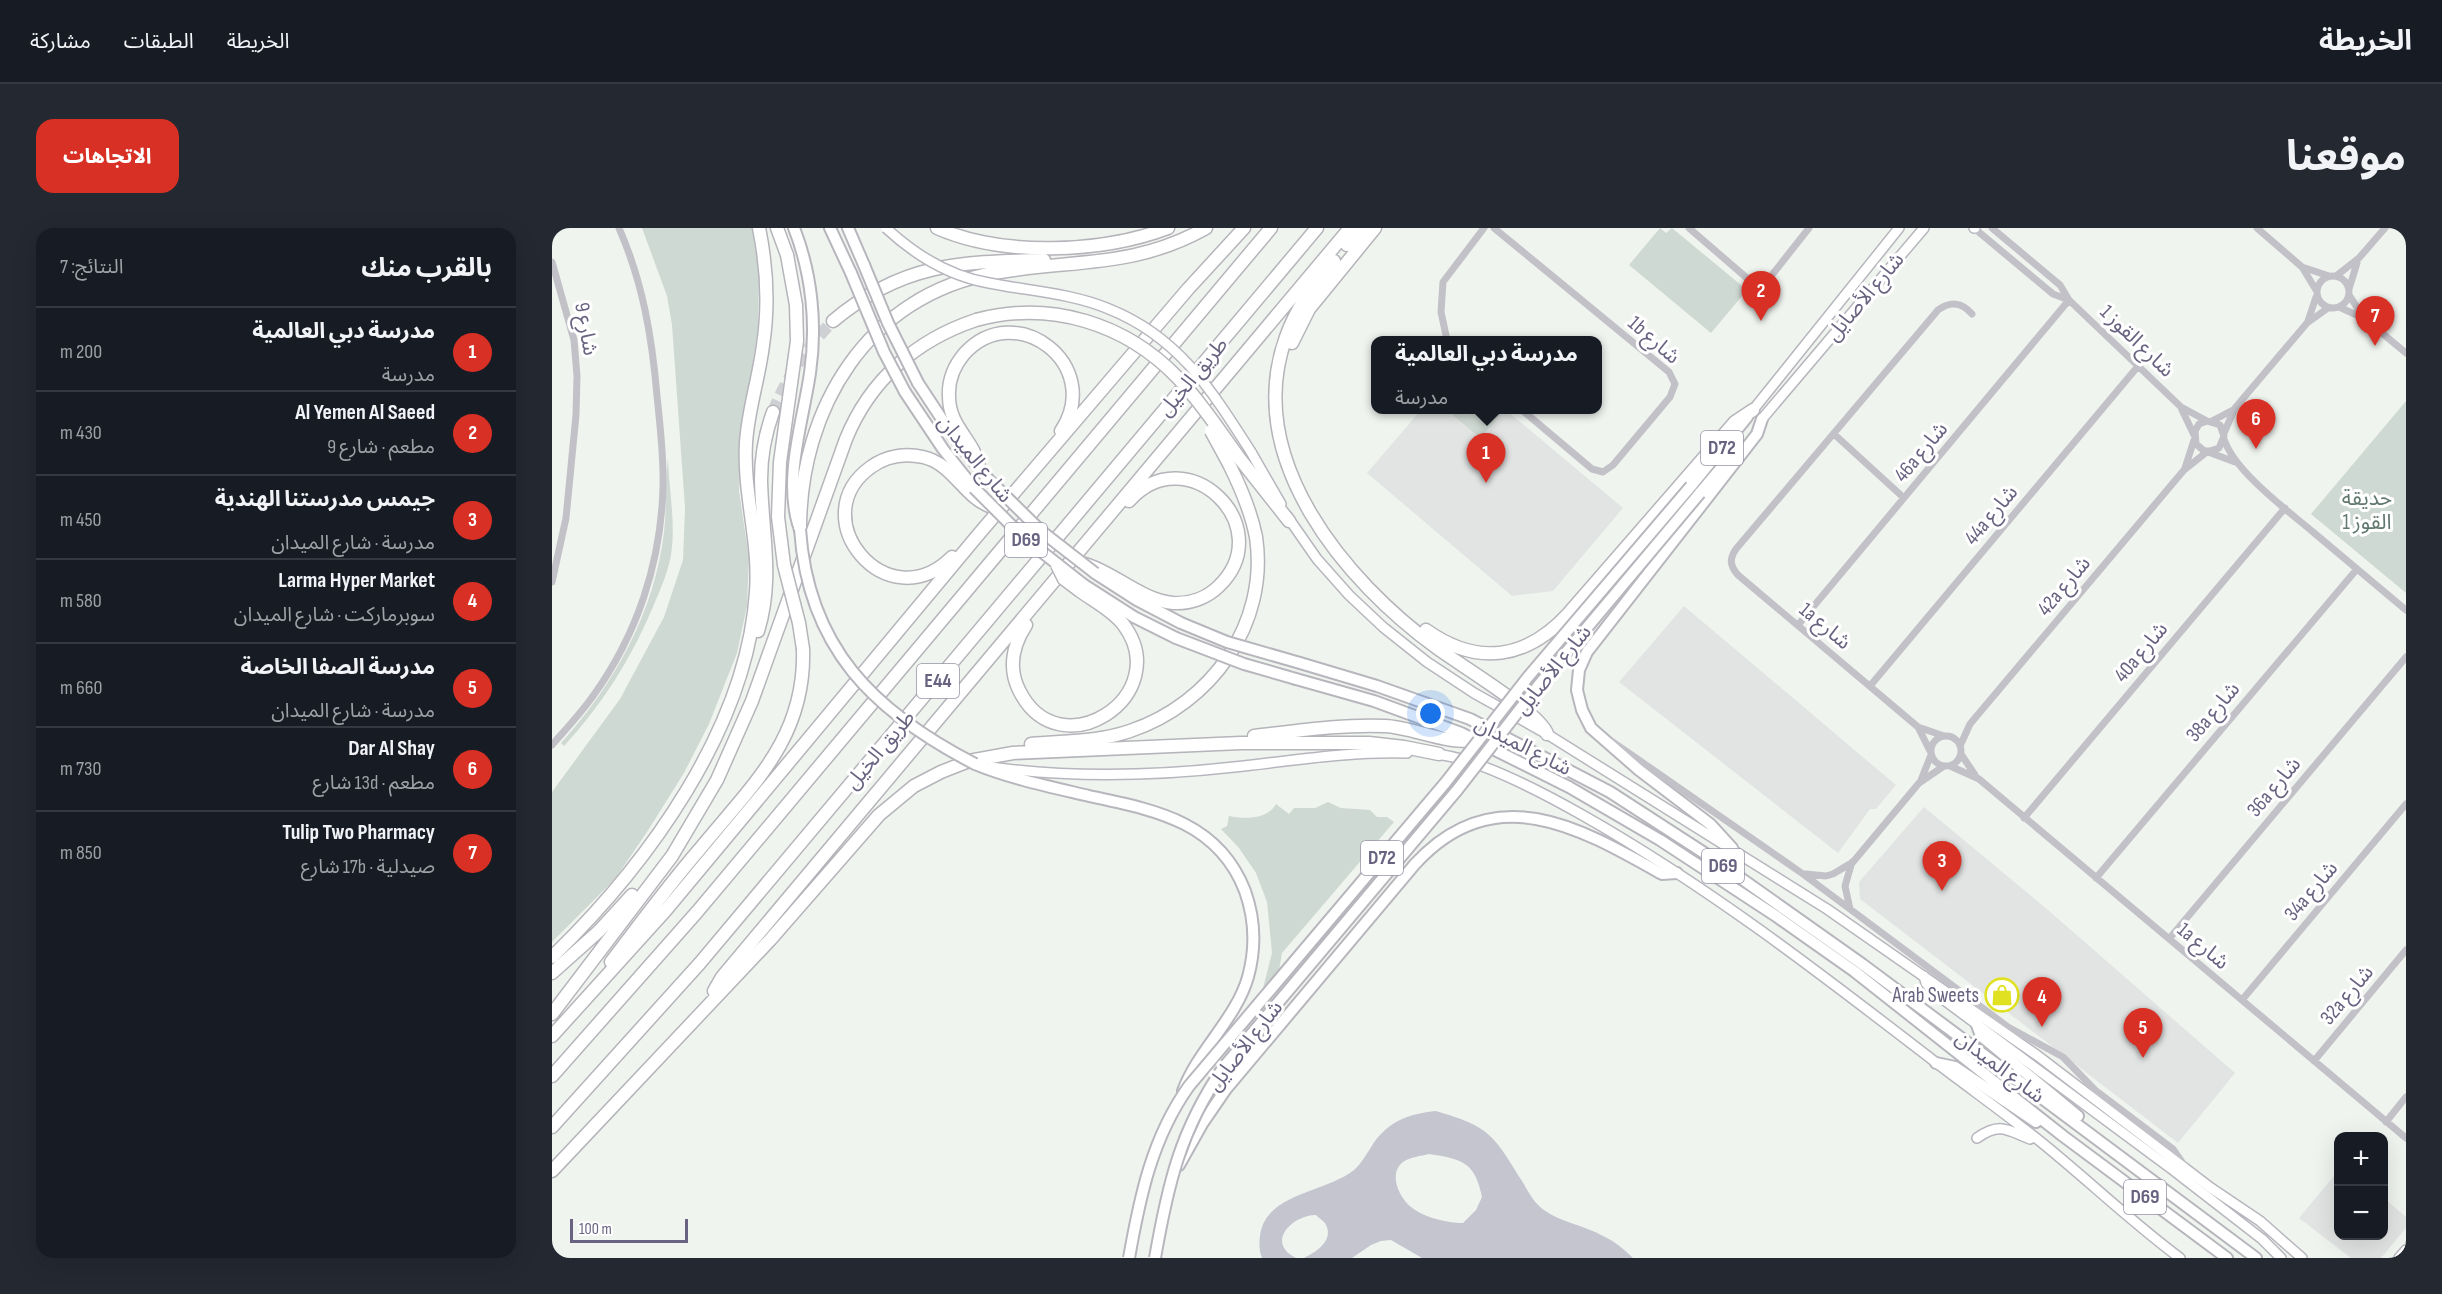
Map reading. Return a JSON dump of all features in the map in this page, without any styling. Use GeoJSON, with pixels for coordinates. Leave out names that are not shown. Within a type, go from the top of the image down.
{"type":"FeatureCollection","features":[{"type":"Feature","properties":{"kind":"highway"},"geometry":{"type":"LineString","coordinates":[[733,694],[750,636],[756,591],[756,557],[745,466],[749,416],[766,326],[766,276],[759,228]]}},
{"type":"Feature","properties":{"kind":"highway"},"geometry":{"type":"LineString","coordinates":[[594,991],[609,965],[671,884],[772,763],[790,727],[798,702],[803,675],[803,649],[800,623],[783,558],[778,517],[781,453],[797,341],[796,304],[787,255],[777,228]]}},
{"type":"Feature","properties":{"kind":"highway"},"geometry":{"type":"LineString","coordinates":[[938,228],[987,244],[1044,247],[1120,240],[1168,228]]}},
{"type":"Feature","properties":{"kind":"highway"},"geometry":{"type":"LineString","coordinates":[[800,529],[806,463],[819,420],[831,393],[857,354],[879,330],[904,310],[939,290],[993,273],[1114,260],[1164,247],[1206,228]]}},
{"type":"Feature","properties":{"kind":"highway"},"geometry":{"type":"LineString","coordinates":[[552,1036],[692,880],[978,535],[1170,310],[1244,228]]}},
{"type":"Feature","properties":{"kind":"highway","name":"طريق الخيل"},"geometry":{"type":"LineString","coordinates":[[552,1076],[697,912],[1271,228]]}},
{"type":"Feature","properties":{"kind":"highway","name":"طريق الخيل"},"geometry":{"type":"LineString","coordinates":[[552,1127],[700,963],[1317,228]]}},
{"type":"Feature","properties":{"kind":"highway"},"geometry":{"type":"LineString","coordinates":[[713,998],[719,981],[1350,228]]}},
{"type":"Feature","properties":{"kind":"highway"},"geometry":{"type":"LineString","coordinates":[[1361,228],[1314,285],[1297,311],[1288,332],[1277,377],[1276,401],[1281,436],[1294,481],[1314,519],[1348,565],[1397,615],[1541,724],[1547,734]]}},
{"type":"Feature","properties":{"kind":"highway"},"geometry":{"type":"LineString","coordinates":[[1281,436],[1285,365],[1296,333],[1309,309],[1375,228]]}},
{"type":"Feature","properties":{"kind":"highway"},"geometry":{"type":"LineString","coordinates":[[833,321],[856,303],[892,282],[947,265],[989,261],[1114,260]]}},
{"type":"Feature","properties":{"kind":"highway"},"geometry":{"type":"LineString","coordinates":[[552,1014],[661,871],[703,806],[741,728],[846,439],[857,415],[880,381],[906,357],[936,337],[976,320],[1005,314],[1035,312],[1064,315],[1093,323],[1144,350],[1173,373],[1197,400],[1235,462],[1289,521]]}},
{"type":"Feature","properties":{"kind":"highway"},"geometry":{"type":"LineString","coordinates":[[983,472],[975,452],[958,429],[952,414],[949,398],[950,381],[957,365],[973,346],[988,338],[1005,334],[1022,334],[1045,344],[1058,355],[1071,376],[1074,391],[1070,415],[1043,461]]}},
{"type":"Feature","properties":{"kind":"highway"},"geometry":{"type":"LineString","coordinates":[[552,957],[614,893],[664,826],[702,762],[750,656],[766,598],[768,556],[761,472],[765,439],[773,412]]}},
{"type":"Feature","properties":{"kind":"highway"},"geometry":{"type":"LineString","coordinates":[[1397,615],[1416,623],[1446,643],[1471,652],[1498,654],[1533,644],[1563,620],[1735,422],[1758,414]]}},
{"type":"Feature","properties":{"kind":"highway"},"geometry":{"type":"LineString","coordinates":[[978,535],[932,572],[916,577],[900,577],[884,573],[864,560],[850,540],[846,525],[848,501],[858,479],[869,468],[891,458],[914,456],[936,462],[949,470],[972,490],[977,500],[992,507]]}},
{"type":"Feature","properties":{"kind":"highway"},"geometry":{"type":"LineString","coordinates":[[979,761],[1009,748],[1101,738],[1140,728],[1184,704],[1202,689],[1221,668],[1236,645],[1247,621],[1254,595],[1257,567],[1256,539],[1235,462]]}},
{"type":"Feature","properties":{"kind":"highway"},"geometry":{"type":"LineString","coordinates":[[1081,563],[1158,600],[1175,603],[1200,598],[1215,590],[1231,570],[1238,546],[1235,521],[1228,506],[1209,489],[1186,480],[1169,479],[1138,492],[1102,532],[1086,543]]}},
{"type":"Feature","properties":{"kind":"highway"},"geometry":{"type":"LineString","coordinates":[[1054,582],[1019,635],[1014,651],[1013,668],[1020,692],[1036,711],[1058,723],[1074,726],[1099,720],[1114,711],[1130,690],[1136,666],[1132,640],[1123,624],[1082,588],[1064,579],[1057,565]]}},
{"type":"Feature","properties":{"kind":"highway"},"geometry":{"type":"LineString","coordinates":[[1225,744],[1233,739],[1256,735],[1372,726],[1402,728],[1458,741],[1476,740]]}},
{"type":"Feature","properties":{"kind":"highway"},"geometry":{"type":"LineString","coordinates":[[552,1172],[776,933],[869,826],[890,804],[927,779],[955,766],[1028,752],[1225,744],[1369,743],[1439,754]]}},
{"type":"Feature","properties":{"kind":"highway"},"geometry":{"type":"LineString","coordinates":[[552,973],[599,931],[640,887],[661,871]]}},
{"type":"Feature","properties":{"kind":"main road"},"geometry":{"type":"LineString","coordinates":[[794,228],[806,267],[812,302],[812,354],[795,475],[794,506],[800,529],[805,570],[815,604],[834,645],[852,671],[873,694],[911,728],[1023,781],[1170,816],[1193,828],[1209,840],[1237,875],[1247,899],[1253,924],[1253,950],[1248,976],[1239,1000],[1198,1061],[1179,1100]]}},
{"type":"Feature","properties":{"kind":"main road","name":"شارع الميدان"},"geometry":{"type":"LineString","coordinates":[[830,228],[884,352],[905,392],[972,490]]}},
{"type":"Feature","properties":{"kind":"main road","name":"شارع الميدان"},"geometry":{"type":"LineString","coordinates":[[848,228],[892,332],[918,383],[953,435],[983,472],[1041,531],[1081,563]]}},
{"type":"Feature","properties":{"kind":"main road"},"geometry":{"type":"LineString","coordinates":[[886,228],[921,257],[961,276],[988,283],[1078,298],[1109,308],[1139,323],[1166,342],[1191,365],[1212,391],[1251,452],[1289,521],[1333,578],[1366,612],[1394,636],[1474,693],[1547,734],[1827,909],[2038,1056],[2260,1221],[2302,1258]]}},
{"type":"Feature","properties":{"kind":"main road","name":"شارع الأصايل"},"geometry":{"type":"LineString","coordinates":[[1758,414],[1899,228]]}},
{"type":"Feature","properties":{"kind":"main road","name":"شارع الأصايل"},"geometry":{"type":"LineString","coordinates":[[1155,1258],[1170,1180],[1191,1122],[1223,1068],[1458,789],[1538,686],[1758,414],[1924,228]]}},
{"type":"Feature","properties":{"kind":"main road"},"geometry":{"type":"LineString","coordinates":[[1917,236],[1934,228]]}},
{"type":"Feature","properties":{"kind":"main road"},"geometry":{"type":"LineString","coordinates":[[1732,848],[1710,824],[1598,735],[1586,719],[1579,700],[1578,680],[1582,661],[1587,651],[1757,434],[1758,414]]}},
{"type":"Feature","properties":{"kind":"main road","name":"شارع الأصايل"},"geometry":{"type":"LineString","coordinates":[[1129,1258],[1139,1203],[1149,1166],[1163,1130],[1179,1100],[1446,782],[1528,677],[1695,490]]}},
{"type":"Feature","properties":{"kind":"main road","name":"شارع الميدان"},"geometry":{"type":"LineString","coordinates":[[992,507],[1057,565]]}},
{"type":"Feature","properties":{"kind":"main road","name":"شارع الميدان"},"geometry":{"type":"LineString","coordinates":[[1097,571],[1137,600],[1181,623],[1251,650],[1377,686],[1470,719],[1610,792],[1724,867],[1862,964],[2256,1258]]}},
{"type":"Feature","properties":{"kind":"main road","name":"شارع الميدان"},"geometry":{"type":"LineString","coordinates":[[1082,588],[1176,638],[1244,664],[1384,704],[1476,740],[1630,822],[1776,916],[1867,982],[2063,1136],[2227,1258]]}},
{"type":"Feature","properties":{"kind":"main road"},"geometry":{"type":"LineString","coordinates":[[979,761],[1049,772],[1124,774],[1206,770],[1363,752],[1439,754],[1480,767],[1540,793],[1615,834],[1677,873],[1812,966],[2036,1138],[2180,1258]]}},
{"type":"Feature","properties":{"kind":"main road"},"geometry":{"type":"LineString","coordinates":[[1170,1180],[1202,1124],[1226,1089],[1415,864],[1429,849],[1455,832],[1498,818],[1544,819],[1573,828],[1662,874],[1677,873]]}},
{"type":"Feature","properties":{"kind":"main road"},"geometry":{"type":"LineString","coordinates":[[1924,976],[1930,989],[2173,1170],[2262,1239],[2281,1258]]}},
{"type":"Feature","properties":{"kind":"main road"},"geometry":{"type":"LineString","coordinates":[[1977,1025],[1981,1036],[2097,1132],[2104,1144]]}},
{"type":"Feature","properties":{"kind":"main road"},"geometry":{"type":"LineString","coordinates":[[1936,1063],[1955,1067],[2050,1131],[2063,1136]]}},
{"type":"Feature","properties":{"kind":"main road"},"geometry":{"type":"LineString","coordinates":[[1977,1138],[1987,1131],[2004,1128],[2029,1139],[2036,1138]]}},
{"type":"Feature","properties":{"kind":"main road"},"geometry":{"type":"LineString","coordinates":[[2399,1258],[2406,1250]]}},
{"type":"Feature","properties":{"kind":"street"},"geometry":{"type":"LineString","coordinates":[[552,745],[592,697],[626,642],[649,582],[662,518],[662,454],[651,337],[640,286],[619,228]]}},
{"type":"Feature","properties":{"kind":"street"},"geometry":{"type":"LineString","coordinates":[[1446,336],[1442,324],[1440,300],[1443,282],[1484,228]]}},
{"type":"Feature","properties":{"kind":"street","name":"1b شارع"},"geometry":{"type":"LineString","coordinates":[[1494,228],[1669,372],[1675,384],[1670,398],[1613,465],[1603,472],[1592,469],[1527,414]]}},
{"type":"Feature","properties":{"kind":"street"},"geometry":{"type":"LineString","coordinates":[[1689,228],[1748,279],[1759,284],[1768,280],[1809,228]]}},
{"type":"Feature","properties":{"kind":"street","name":"شارع القوز 1"},"geometry":{"type":"LineString","coordinates":[[1974,228],[2053,294],[2069,300]]}},
{"type":"Feature","properties":{"kind":"street","name":"شارع القوز 1"},"geometry":{"type":"LineString","coordinates":[[1992,228],[2060,285],[2069,300],[2181,407],[2210,421]]}},
{"type":"Feature","properties":{"kind":"street"},"geometry":{"type":"LineString","coordinates":[[2256,228],[2302,267],[2319,301],[2328,308]]}},
{"type":"Feature","properties":{"kind":"street"},"geometry":{"type":"LineString","coordinates":[[2307,323],[2320,282],[2359,258],[2385,228]]}},
{"type":"Feature","properties":{"kind":"street"},"geometry":{"type":"LineString","coordinates":[[2339,307],[2345,302],[2359,258]]}},
{"type":"Feature","properties":{"kind":"street","name":"شارع 9"},"geometry":{"type":"LineString","coordinates":[[552,262],[574,340],[577,376],[576,415],[566,518],[552,582]]}},
{"type":"Feature","properties":{"kind":"street"},"geometry":{"type":"LineString","coordinates":[[2302,267],[2333,276],[2346,283],[2364,318]]}},
{"type":"Feature","properties":{"kind":"street","name":"46a شارع"},"geometry":{"type":"LineString","coordinates":[[1798,625],[2069,300]]}},
{"type":"Feature","properties":{"kind":"street"},"geometry":{"type":"LineString","coordinates":[[1904,498],[1834,434],[1938,310],[1943,306],[1957,304],[1968,309],[1972,314]]}},
{"type":"Feature","properties":{"kind":"street"},"geometry":{"type":"LineString","coordinates":[[2209,452],[2219,448],[2235,408],[2307,323],[2328,308],[2339,307],[2364,318],[2406,353]]}},
{"type":"Feature","properties":{"kind":"street","name":"44a شارع"},"geometry":{"type":"LineString","coordinates":[[1870,686],[2139,365]]}},
{"type":"Feature","properties":{"kind":"street","name":"شارع القوز 1"},"geometry":{"type":"LineString","coordinates":[[2181,407],[2194,437]]}},
{"type":"Feature","properties":{"kind":"street"},"geometry":{"type":"LineString","coordinates":[[2235,408],[2199,424],[2194,437],[2199,448],[2238,464]]}},
{"type":"Feature","properties":{"kind":"street"},"geometry":{"type":"LineString","coordinates":[[2210,421],[2220,425],[2229,452],[2238,464],[2285,508],[2406,610]]}},
{"type":"Feature","properties":{"kind":"street","name":"1a شارع"},"geometry":{"type":"LineString","coordinates":[[1834,434],[1736,549],[1731,562],[1733,569],[1918,726],[1930,733],[1946,736]]}},
{"type":"Feature","properties":{"kind":"street","name":"42a شارع"},"geometry":{"type":"LineString","coordinates":[[2184,470],[2194,437]]}},
{"type":"Feature","properties":{"kind":"street","name":"42a شارع"},"geometry":{"type":"LineString","coordinates":[[1960,746],[1970,724],[2184,470],[2209,452]]}},
{"type":"Feature","properties":{"kind":"street","name":"40a شارع"},"geometry":{"type":"LineString","coordinates":[[2024,818],[2285,508]]}},
{"type":"Feature","properties":{"kind":"street","name":"38a شارع"},"geometry":{"type":"LineString","coordinates":[[2096,878],[2356,569]]}},
{"type":"Feature","properties":{"kind":"street","name":"36a شارع"},"geometry":{"type":"LineString","coordinates":[[2169,939],[2406,657]]}},
{"type":"Feature","properties":{"kind":"street","name":"42a شارع"},"geometry":{"type":"LineString","coordinates":[[1946,736],[1970,724]]}},
{"type":"Feature","properties":{"kind":"street","name":"1a شارع"},"geometry":{"type":"LineString","coordinates":[[1918,726],[1931,753]]}},
{"type":"Feature","properties":{"kind":"street","name":"شارع الميدان"},"geometry":{"type":"LineString","coordinates":[[1598,735],[1616,743],[1803,874],[2008,1027],[2051,1049],[2070,1062],[2095,1090],[2173,1149],[2186,1168]]}},
{"type":"Feature","properties":{"kind":"street"},"geometry":{"type":"LineString","coordinates":[[1803,874],[1826,876],[1853,862],[1919,783],[1933,742],[1946,736],[1954,738],[1960,746],[1959,759],[1919,783]]}},
{"type":"Feature","properties":{"kind":"street"},"geometry":{"type":"LineString","coordinates":[[1931,753],[1936,763],[1947,766]]}},
{"type":"Feature","properties":{"kind":"street","name":"1a شارع"},"geometry":{"type":"LineString","coordinates":[[1961,754],[1978,779],[2406,1138]]}},
{"type":"Feature","properties":{"kind":"street","name":"1a شارع"},"geometry":{"type":"LineString","coordinates":[[1947,766],[1978,779]]}},
{"type":"Feature","properties":{"kind":"street","name":"34a شارع"},"geometry":{"type":"LineString","coordinates":[[2242,1000],[2406,804]]}},
{"type":"Feature","properties":{"kind":"street"},"geometry":{"type":"LineString","coordinates":[[1850,909],[1845,886],[1853,862]]}},
{"type":"Feature","properties":{"kind":"street","name":"32a شارع"},"geometry":{"type":"LineString","coordinates":[[2314,1061],[2406,950]]}},
{"type":"Feature","properties":{"kind":"street"},"geometry":{"type":"LineString","coordinates":[[2386,1122],[2406,1097]]}},
{"type":"Feature","properties":{"kind":"shaded area"},"geometry":{"type":"Polygon","coordinates":[[[1418,414],[1511,414],[1623,508],[1553,591],[1512,596],[1367,473],[1418,414]]]}},
{"type":"Feature","properties":{"kind":"shaded area"},"geometry":{"type":"Polygon","coordinates":[[[1684,606],[1896,785],[1876,809],[1870,809],[1838,853],[1619,682],[1684,606]]]}},
{"type":"Feature","properties":{"kind":"shaded area"},"geometry":{"type":"Polygon","coordinates":[[[1924,807],[2048,910],[2235,1073],[2178,1143],[1860,899],[1859,882],[1924,807]]]}},
{"type":"Feature","properties":{"kind":"shaded area"},"geometry":{"type":"Polygon","coordinates":[[[1436,1111],[1454,1117],[1488,1134],[1504,1152],[1531,1197],[1540,1207],[1558,1218],[1607,1238],[1633,1258],[1422,1258],[1391,1240],[1371,1245],[1352,1258],[1304,1258],[1318,1250],[1327,1236],[1328,1231],[1325,1224],[1316,1215],[1298,1220],[1285,1231],[1282,1238],[1283,1245],[1287,1252],[1296,1258],[1262,1258],[1260,1236],[1264,1222],[1273,1211],[1284,1202],[1342,1178],[1354,1170],[1379,1136],[1393,1124],[1426,1112],[1436,1111]],[[1429,1154],[1412,1158],[1403,1162],[1399,1167],[1396,1179],[1399,1192],[1411,1207],[1422,1214],[1436,1219],[1463,1223],[1476,1210],[1482,1197],[1475,1176],[1465,1164],[1429,1154]]]}},
{"type":"Feature","properties":{"kind":"shaded area"},"geometry":{"type":"Polygon","coordinates":[[[2334,1176],[2334,1240],[2388,1240],[2388,1201],[2406,1217],[2406,1228],[2381,1258],[2351,1258],[2299,1218],[2334,1176]]]}},
{"type":"Feature","properties":{"kind":"green space"},"geometry":{"type":"Polygon","coordinates":[[[642,228],[752,228],[759,271],[758,328],[741,443],[739,491],[749,558],[747,606],[737,653],[709,724],[684,773],[615,879],[552,942],[552,792],[620,699],[664,617],[683,560],[685,508],[672,325],[667,296],[642,228]]]}},
{"type":"Feature","properties":{"kind":"green space"},"geometry":{"type":"Polygon","coordinates":[[[1660,228],[1666,233],[1672,228],[1747,290],[1711,333],[1629,265],[1660,228]]]}},
{"type":"Feature","properties":{"kind":"green space","name":"حديقة القوز 1"},"geometry":{"type":"Polygon","coordinates":[[[2406,401],[2406,593],[2311,514],[2406,401]]]}},
{"type":"Feature","properties":{"kind":"green space"},"geometry":{"type":"Polygon","coordinates":[[[1452,414],[1501,414],[1480,438],[1452,414]]]}},
{"type":"Feature","properties":{"kind":"green space"},"geometry":{"type":"Polygon","coordinates":[[[668,458],[673,519],[670,562],[664,581],[625,663],[603,698],[564,746],[561,743],[580,721],[615,672],[652,590],[664,532],[668,458]]]}},
{"type":"Feature","properties":{"kind":"green space"},"geometry":{"type":"Polygon","coordinates":[[[1328,802],[1341,808],[1370,810],[1377,817],[1387,817],[1394,822],[1282,953],[1279,971],[1263,988],[1272,953],[1267,902],[1256,873],[1239,848],[1221,829],[1227,826],[1229,816],[1249,818],[1261,816],[1276,804],[1289,814],[1294,808],[1315,808],[1328,802]]]}},
{"type":"Feature","properties":{"kind":"tunnel"},"geometry":{"type":"LineString","coordinates":[[773,412],[798,364],[833,321]]}},
{"type":"Feature","properties":{"kind":"place","name":"Al Yemen Al Saeed"},"geometry":{"type":"Point","coordinates":[1761,321]}},
{"type":"Feature","properties":{"kind":"place","name":"Tulip Two Pharmacy"},"geometry":{"type":"Point","coordinates":[2375,346]}},
{"type":"Feature","properties":{"kind":"place","name":"Dar Al Shay"},"geometry":{"type":"Point","coordinates":[2256,449]}},
{"type":"Feature","properties":{"kind":"place","name":"مدرسة دبي العالمية"},"geometry":{"type":"Point","coordinates":[1486,483]}},
{"type":"Feature","properties":{"kind":"place","name":"جيمس مدرستنا الهندية"},"geometry":{"type":"Point","coordinates":[1942,891]}},
{"type":"Feature","properties":{"kind":"place","name":"Arab Sweets"},"geometry":{"type":"Point","coordinates":[2002,995]}},
{"type":"Feature","properties":{"kind":"place","name":"Larma Hyper Market"},"geometry":{"type":"Point","coordinates":[2042,1027]}},
{"type":"Feature","properties":{"kind":"place","name":"مدرسة الصفا الخاصة"},"geometry":{"type":"Point","coordinates":[2143,1058]}}]}
